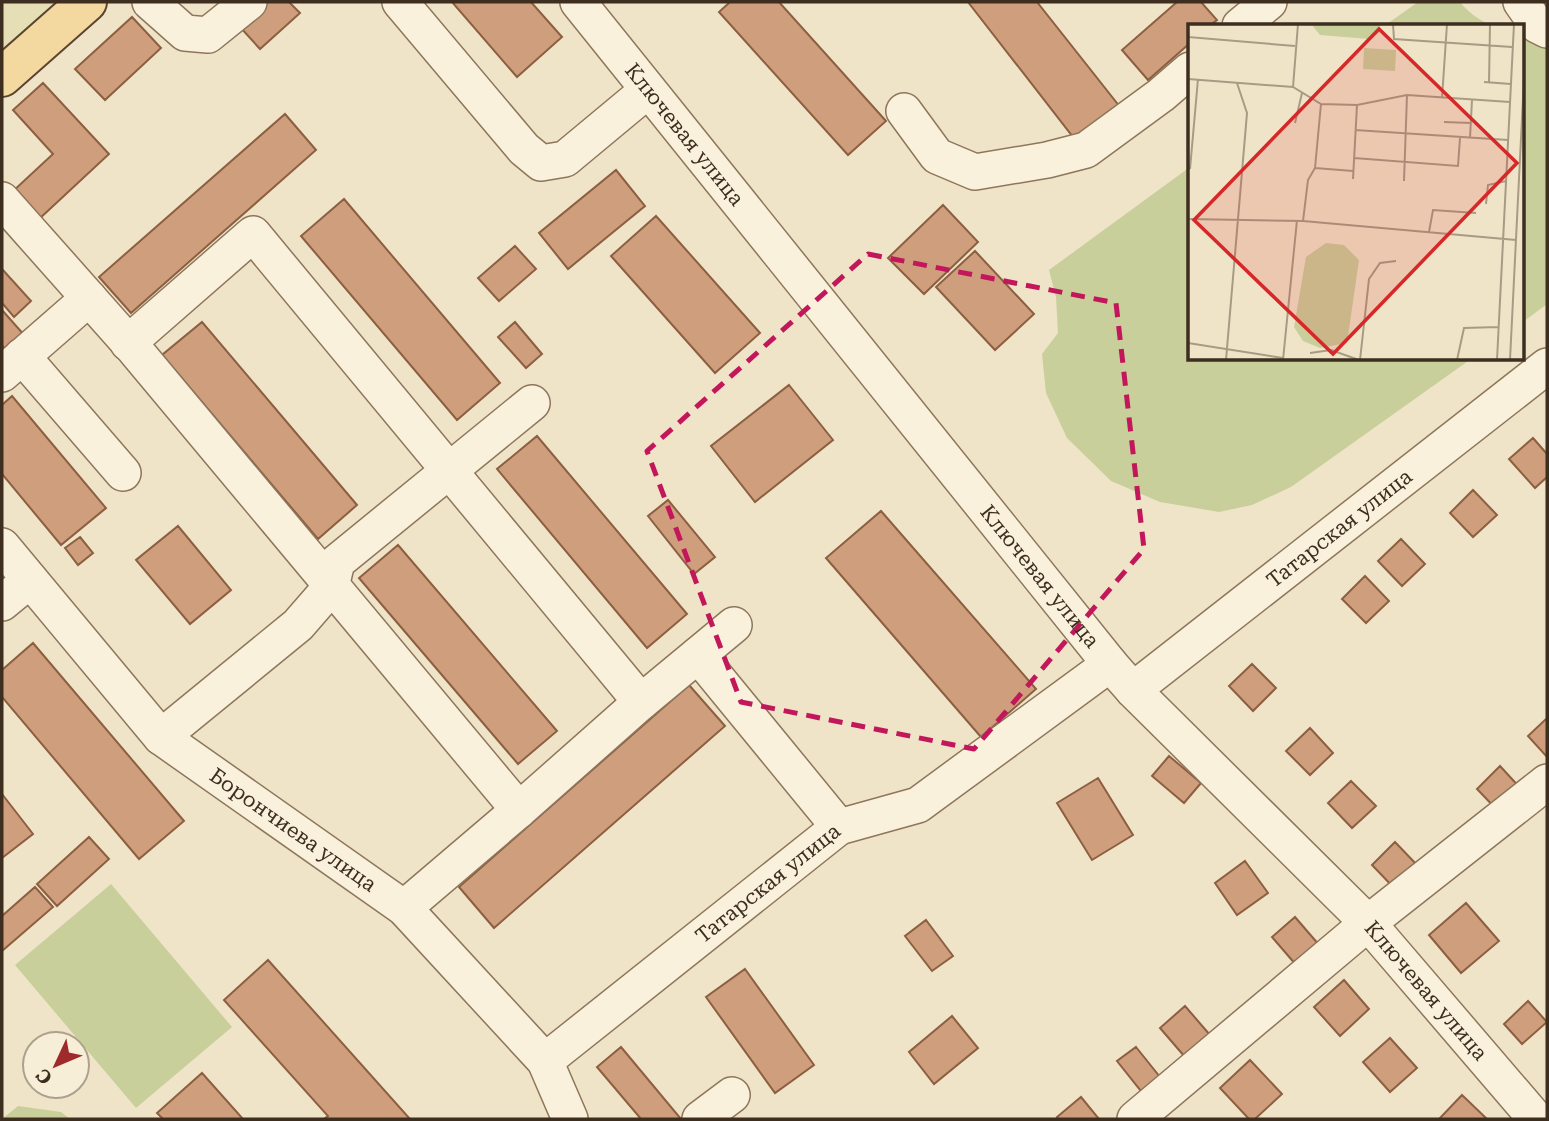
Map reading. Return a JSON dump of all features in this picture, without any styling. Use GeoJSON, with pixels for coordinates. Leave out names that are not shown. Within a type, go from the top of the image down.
{"type":"FeatureCollection","features":[{"type":"Feature","properties":{"kind":"main road"},"geometry":{"type":"LineString","coordinates":[[2,77],[87,2]]}},
{"type":"Feature","properties":{"kind":"street"},"geometry":{"type":"LineString","coordinates":[[150,2],[185,33],[208,35],[249,2]]}},
{"type":"Feature","properties":{"kind":"street"},"geometry":{"type":"LineString","coordinates":[[400,2],[524,149],[541,163],[565,159],[648,90]]}},
{"type":"Feature","properties":{"kind":"street","name":"Ключевая улица"},"geometry":{"type":"LineString","coordinates":[[578,2],[1110,664],[1368,923],[1536,1119]]}},
{"type":"Feature","properties":{"kind":"street"},"geometry":{"type":"LineString","coordinates":[[1242,24],[1269,2]]}},
{"type":"Feature","properties":{"kind":"street"},"geometry":{"type":"LineString","coordinates":[[1521,2],[1537,25],[1547,30]]}},
{"type":"Feature","properties":{"kind":"street"},"geometry":{"type":"LineString","coordinates":[[904,111],[937,156],[975,172],[1047,160],[1086,150],[1188,72]]}},
{"type":"Feature","properties":{"kind":"street"},"geometry":{"type":"LineString","coordinates":[[2,200],[128,343],[519,810]]}},
{"type":"Feature","properties":{"kind":"street"},"geometry":{"type":"LineString","coordinates":[[128,343],[253,234],[641,702]]}},
{"type":"Feature","properties":{"kind":"street"},"geometry":{"type":"LineString","coordinates":[[89,298],[12,365],[124,473]]}},
{"type":"Feature","properties":{"kind":"street","name":"Татарская улица"},"geometry":{"type":"LineString","coordinates":[[1133,690],[1547,366]]}},
{"type":"Feature","properties":{"kind":"street"},"geometry":{"type":"LineString","coordinates":[[161,737],[298,625],[331,587],[337,562],[532,403]]}},
{"type":"Feature","properties":{"kind":"street","name":"Борончиева улица"},"geometry":{"type":"LineString","coordinates":[[2,546],[161,737],[404,908],[545,1061],[570,1119]]}},
{"type":"Feature","properties":{"kind":"street"},"geometry":{"type":"LineString","coordinates":[[2,603],[30,580]]}},
{"type":"Feature","properties":{"kind":"street"},"geometry":{"type":"LineString","coordinates":[[404,908],[734,625]]}},
{"type":"Feature","properties":{"kind":"street"},"geometry":{"type":"LineString","coordinates":[[698,655],[839,827]]}},
{"type":"Feature","properties":{"kind":"street","name":"Татарская улица"},"geometry":{"type":"LineString","coordinates":[[545,1061],[839,827],[918,806],[1110,664]]}},
{"type":"Feature","properties":{"kind":"street"},"geometry":{"type":"LineString","coordinates":[[1135,1119],[1368,923],[1547,782]]}},
{"type":"Feature","properties":{"kind":"street"},"geometry":{"type":"LineString","coordinates":[[700,1119],[732,1096]]}},
{"type":"Feature","properties":{"kind":"highlighted area"},"geometry":{"type":"Polygon","coordinates":[[[868,254],[1116,303],[1144,549],[974,749],[741,702],[647,451],[868,254]]]}},
{"type":"Feature","properties":{"kind":"shaded area"},"geometry":{"type":"Polygon","coordinates":[[[2,2],[61,2],[2,53],[2,2]]]}},
{"type":"Feature","properties":{"kind":"green space"},"geometry":{"type":"Polygon","coordinates":[[[1418,2],[1460,2],[1488,24],[1387,24],[1418,2]]]}},
{"type":"Feature","properties":{"kind":"green space"},"geometry":{"type":"Polygon","coordinates":[[[1524,38],[1543,46],[1547,51],[1547,304],[1524,321],[1524,38]]]}},
{"type":"Feature","properties":{"kind":"green space"},"geometry":{"type":"Polygon","coordinates":[[[1188,168],[1188,360],[1470,360],[1291,487],[1252,505],[1219,512],[1160,502],[1111,481],[1067,438],[1046,393],[1042,354],[1058,333],[1056,297],[1049,270],[1188,168]]]}},
{"type":"Feature","properties":{"kind":"green space"},"geometry":{"type":"Polygon","coordinates":[[[111,884],[232,1027],[136,1108],[91,1055],[91,1030],[70,1030],[15,965],[111,884]]]}},
{"type":"Feature","properties":{"kind":"green space"},"geometry":{"type":"Polygon","coordinates":[[[18,1106],[61,1112],[70,1119],[2,1119],[18,1106]]]}},
{"type":"Feature","properties":{"kind":"building"},"geometry":{"type":"Polygon","coordinates":[[[267,2],[289,2],[300,13],[260,49],[240,27],[267,2]]]}},
{"type":"Feature","properties":{"kind":"building"},"geometry":{"type":"Polygon","coordinates":[[[452,2],[531,2],[562,37],[517,77],[452,2]]]}},
{"type":"Feature","properties":{"kind":"building"},"geometry":{"type":"Polygon","coordinates":[[[730,2],[779,2],[886,121],[848,155],[719,12],[730,2]]]}},
{"type":"Feature","properties":{"kind":"building"},"geometry":{"type":"Polygon","coordinates":[[[968,2],[1037,2],[1124,112],[1080,146],[968,2]]]}},
{"type":"Feature","properties":{"kind":"building"},"geometry":{"type":"Polygon","coordinates":[[[1177,2],[1201,2],[1217,20],[1212,24],[1188,24],[1188,45],[1148,80],[1122,50],[1177,2]]]}},
{"type":"Feature","properties":{"kind":"building"},"geometry":{"type":"Polygon","coordinates":[[[132,17],[161,48],[105,100],[75,69],[132,17]]]}},
{"type":"Feature","properties":{"kind":"building"},"geometry":{"type":"Polygon","coordinates":[[[43,83],[109,154],[38,220],[12,192],[53,154],[13,110],[43,83]]]}},
{"type":"Feature","properties":{"kind":"building"},"geometry":{"type":"Polygon","coordinates":[[[285,114],[316,150],[131,313],[99,277],[285,114]]]}},
{"type":"Feature","properties":{"kind":"building"},"geometry":{"type":"Polygon","coordinates":[[[616,170],[645,206],[568,269],[539,233],[616,170]]]}},
{"type":"Feature","properties":{"kind":"building"},"geometry":{"type":"Polygon","coordinates":[[[344,199],[500,383],[457,420],[301,236],[344,199]]]}},
{"type":"Feature","properties":{"kind":"building"},"geometry":{"type":"Polygon","coordinates":[[[943,205],[978,242],[924,294],[888,258],[943,205]]]}},
{"type":"Feature","properties":{"kind":"building"},"geometry":{"type":"Polygon","coordinates":[[[656,216],[760,333],[715,373],[611,256],[656,216]]]}},
{"type":"Feature","properties":{"kind":"building"},"geometry":{"type":"Polygon","coordinates":[[[515,246],[536,269],[499,301],[478,278],[515,246]]]}},
{"type":"Feature","properties":{"kind":"building"},"geometry":{"type":"Polygon","coordinates":[[[975,251],[1034,314],[995,350],[936,287],[975,251]]]}},
{"type":"Feature","properties":{"kind":"building"},"geometry":{"type":"Polygon","coordinates":[[[2,269],[31,301],[14,317],[2,303],[2,269]]]}},
{"type":"Feature","properties":{"kind":"building"},"geometry":{"type":"Polygon","coordinates":[[[2,310],[25,336],[7,352],[2,345],[2,310]]]}},
{"type":"Feature","properties":{"kind":"building"},"geometry":{"type":"Polygon","coordinates":[[[202,322],[357,505],[318,539],[162,355],[202,322]]]}},
{"type":"Feature","properties":{"kind":"building"},"geometry":{"type":"Polygon","coordinates":[[[515,322],[542,354],[526,368],[498,337],[515,322]]]}},
{"type":"Feature","properties":{"kind":"building"},"geometry":{"type":"Polygon","coordinates":[[[789,385],[833,440],[755,502],[711,446],[789,385]]]}},
{"type":"Feature","properties":{"kind":"building"},"geometry":{"type":"Polygon","coordinates":[[[12,396],[106,508],[61,545],[2,474],[2,405],[12,396]]]}},
{"type":"Feature","properties":{"kind":"building"},"geometry":{"type":"Polygon","coordinates":[[[537,436],[687,614],[647,648],[497,469],[537,436]]]}},
{"type":"Feature","properties":{"kind":"building"},"geometry":{"type":"Polygon","coordinates":[[[1533,438],[1547,454],[1547,477],[1535,488],[1509,459],[1533,438]]]}},
{"type":"Feature","properties":{"kind":"building"},"geometry":{"type":"Polygon","coordinates":[[[1473,490],[1497,515],[1473,537],[1450,513],[1473,490]]]}},
{"type":"Feature","properties":{"kind":"building"},"geometry":{"type":"Polygon","coordinates":[[[668,500],[715,557],[694,574],[648,516],[668,500]]]}},
{"type":"Feature","properties":{"kind":"building"},"geometry":{"type":"Polygon","coordinates":[[[881,511],[1036,689],[981,737],[826,558],[881,511]]]}},
{"type":"Feature","properties":{"kind":"building"},"geometry":{"type":"Polygon","coordinates":[[[178,526],[231,590],[190,624],[136,560],[178,526]]]}},
{"type":"Feature","properties":{"kind":"building"},"geometry":{"type":"Polygon","coordinates":[[[80,537],[93,553],[78,565],[65,548],[80,537]]]}},
{"type":"Feature","properties":{"kind":"building"},"geometry":{"type":"Polygon","coordinates":[[[1401,539],[1425,564],[1402,586],[1378,561],[1401,539]]]}},
{"type":"Feature","properties":{"kind":"building"},"geometry":{"type":"Polygon","coordinates":[[[398,545],[557,731],[518,764],[359,578],[398,545]]]}},
{"type":"Feature","properties":{"kind":"building"},"geometry":{"type":"Polygon","coordinates":[[[1365,576],[1389,601],[1366,623],[1342,599],[1365,576]]]}},
{"type":"Feature","properties":{"kind":"building"},"geometry":{"type":"Polygon","coordinates":[[[33,643],[184,821],[139,859],[2,697],[2,670],[33,643]]]}},
{"type":"Feature","properties":{"kind":"building"},"geometry":{"type":"Polygon","coordinates":[[[1252,664],[1276,688],[1253,711],[1229,686],[1252,664]]]}},
{"type":"Feature","properties":{"kind":"building"},"geometry":{"type":"Polygon","coordinates":[[[689,685],[725,726],[494,928],[459,887],[689,685]]]}},
{"type":"Feature","properties":{"kind":"building"},"geometry":{"type":"Polygon","coordinates":[[[1547,718],[1547,757],[1528,736],[1547,718]]]}},
{"type":"Feature","properties":{"kind":"building"},"geometry":{"type":"Polygon","coordinates":[[[1310,728],[1333,753],[1310,775],[1286,751],[1310,728]]]}},
{"type":"Feature","properties":{"kind":"building"},"geometry":{"type":"Polygon","coordinates":[[[1169,756],[1201,783],[1184,803],[1152,776],[1169,756]]]}},
{"type":"Feature","properties":{"kind":"building"},"geometry":{"type":"Polygon","coordinates":[[[1500,766],[1523,791],[1500,813],[1477,789],[1500,766]]]}},
{"type":"Feature","properties":{"kind":"building"},"geometry":{"type":"Polygon","coordinates":[[[1098,778],[1133,835],[1092,860],[1057,803],[1098,778]]]}},
{"type":"Feature","properties":{"kind":"building"},"geometry":{"type":"Polygon","coordinates":[[[1351,781],[1376,806],[1352,828],[1328,803],[1351,781]]]}},
{"type":"Feature","properties":{"kind":"building"},"geometry":{"type":"Polygon","coordinates":[[[2,794],[33,834],[2,858],[2,794]]]}},
{"type":"Feature","properties":{"kind":"building"},"geometry":{"type":"Polygon","coordinates":[[[89,837],[109,859],[57,906],[37,884],[89,837]]]}},
{"type":"Feature","properties":{"kind":"building"},"geometry":{"type":"Polygon","coordinates":[[[1395,842],[1419,867],[1396,890],[1372,865],[1395,842]]]}},
{"type":"Feature","properties":{"kind":"building"},"geometry":{"type":"Polygon","coordinates":[[[1245,861],[1268,893],[1237,915],[1215,883],[1245,861]]]}},
{"type":"Feature","properties":{"kind":"building"},"geometry":{"type":"Polygon","coordinates":[[[35,887],[53,907],[2,951],[2,916],[35,887]]]}},
{"type":"Feature","properties":{"kind":"building"},"geometry":{"type":"Polygon","coordinates":[[[1466,903],[1499,941],[1461,973],[1429,935],[1466,903]]]}},
{"type":"Feature","properties":{"kind":"building"},"geometry":{"type":"Polygon","coordinates":[[[1295,917],[1320,946],[1297,966],[1272,937],[1295,917]]]}},
{"type":"Feature","properties":{"kind":"building"},"geometry":{"type":"Polygon","coordinates":[[[926,920],[953,956],[932,971],[905,936],[926,920]]]}},
{"type":"Feature","properties":{"kind":"building"},"geometry":{"type":"Polygon","coordinates":[[[268,960],[410,1119],[324,1119],[328,1116],[224,1000],[268,960]]]}},
{"type":"Feature","properties":{"kind":"building"},"geometry":{"type":"Polygon","coordinates":[[[745,969],[814,1065],[775,1093],[706,997],[745,969]]]}},
{"type":"Feature","properties":{"kind":"building"},"geometry":{"type":"Polygon","coordinates":[[[1344,980],[1369,1009],[1340,1036],[1314,1007],[1344,980]]]}},
{"type":"Feature","properties":{"kind":"building"},"geometry":{"type":"Polygon","coordinates":[[[1528,1001],[1547,1022],[1522,1044],[1504,1024],[1528,1001]]]}},
{"type":"Feature","properties":{"kind":"building"},"geometry":{"type":"Polygon","coordinates":[[[1185,1006],[1210,1035],[1185,1057],[1160,1028],[1185,1006]]]}},
{"type":"Feature","properties":{"kind":"building"},"geometry":{"type":"Polygon","coordinates":[[[952,1016],[978,1048],[934,1084],[909,1052],[952,1016]]]}},
{"type":"Feature","properties":{"kind":"building"},"geometry":{"type":"Polygon","coordinates":[[[1390,1038],[1417,1068],[1390,1092],[1363,1062],[1390,1038]]]}},
{"type":"Feature","properties":{"kind":"building"},"geometry":{"type":"Polygon","coordinates":[[[621,1047],[681,1119],[641,1119],[597,1067],[621,1047]]]}},
{"type":"Feature","properties":{"kind":"building"},"geometry":{"type":"Polygon","coordinates":[[[1136,1047],[1160,1077],[1141,1091],[1117,1061],[1136,1047]]]}},
{"type":"Feature","properties":{"kind":"building"},"geometry":{"type":"Polygon","coordinates":[[[1250,1060],[1282,1094],[1255,1119],[1249,1119],[1220,1088],[1250,1060]]]}},
{"type":"Feature","properties":{"kind":"building"},"geometry":{"type":"Polygon","coordinates":[[[202,1073],[243,1119],[163,1119],[157,1113],[202,1073]]]}},
{"type":"Feature","properties":{"kind":"building"},"geometry":{"type":"Polygon","coordinates":[[[1462,1095],[1487,1119],[1441,1119],[1462,1095]]]}},
{"type":"Feature","properties":{"kind":"building"},"geometry":{"type":"Polygon","coordinates":[[[1081,1097],[1099,1119],[1057,1117],[1081,1097]]]}}]}
